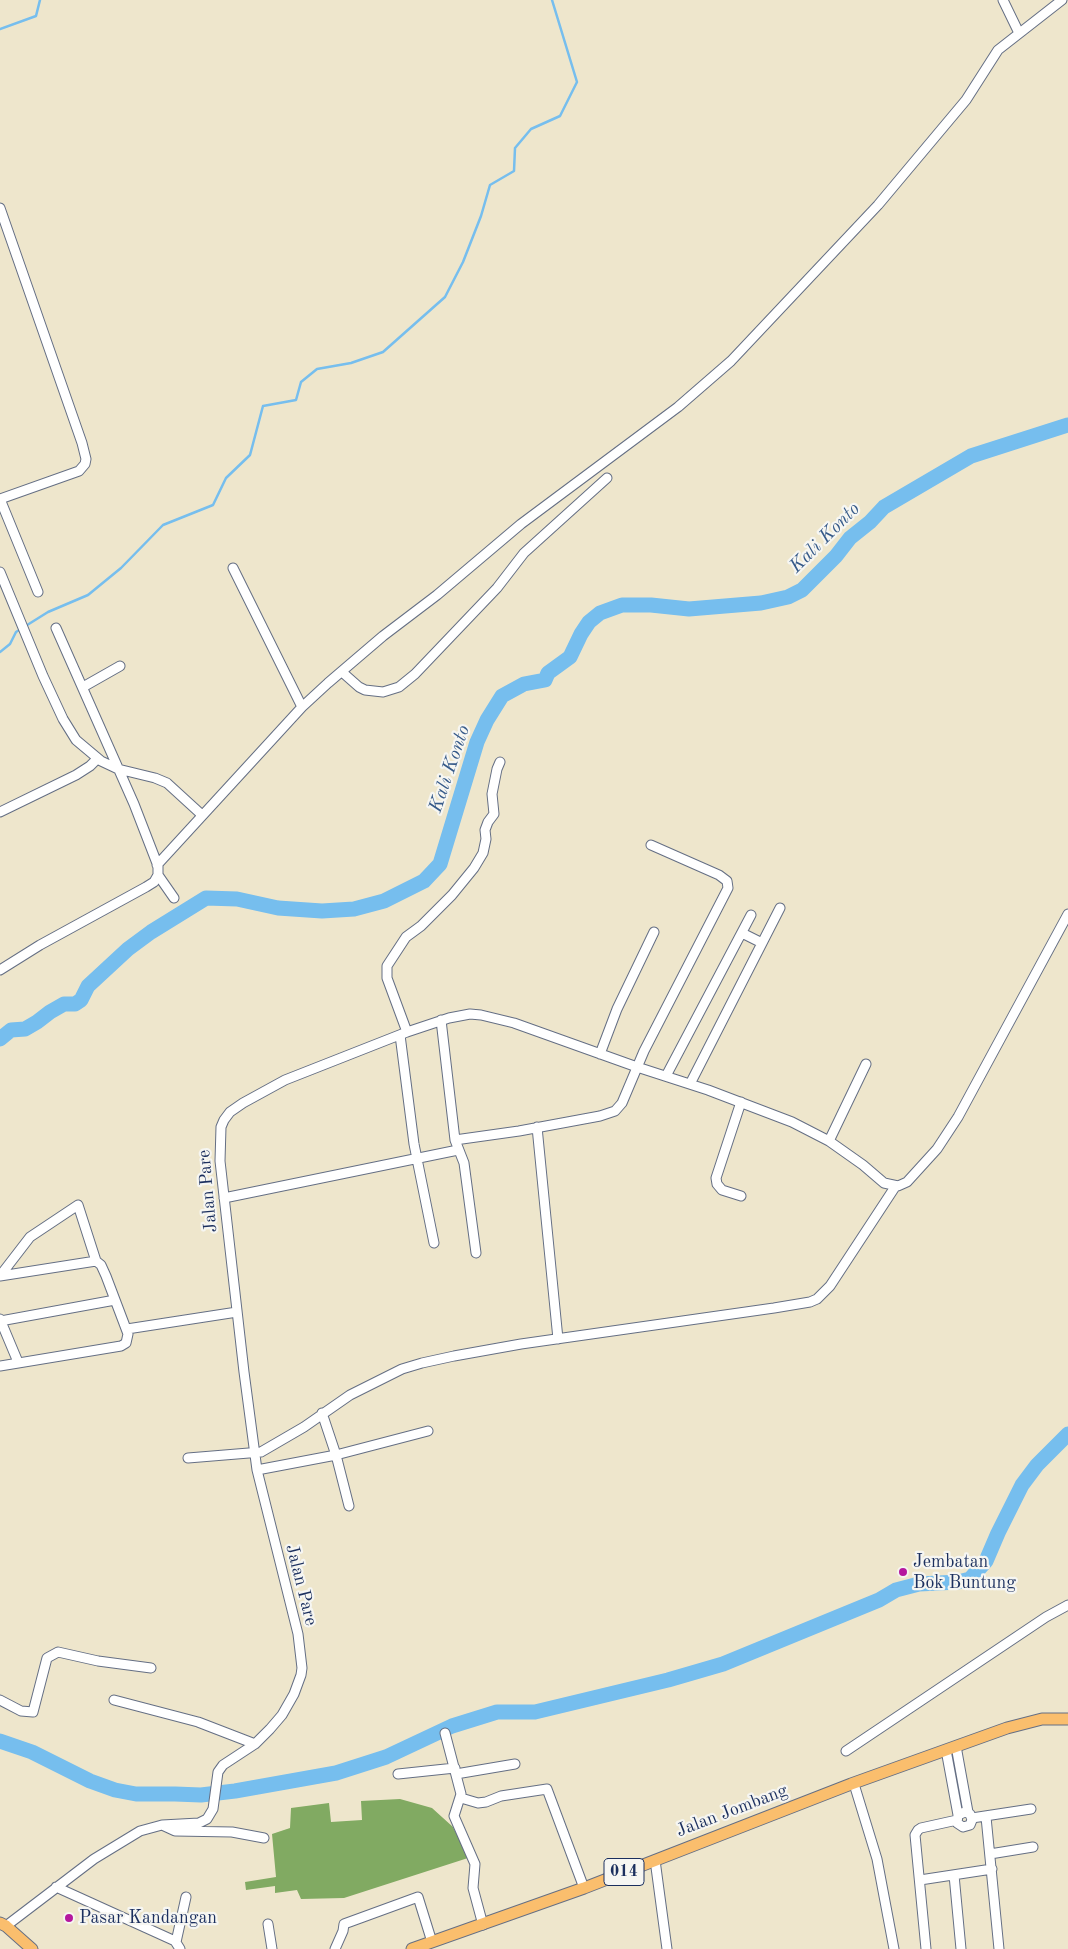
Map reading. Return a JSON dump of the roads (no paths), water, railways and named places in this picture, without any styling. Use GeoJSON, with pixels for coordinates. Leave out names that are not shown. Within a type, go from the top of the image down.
{"type":"FeatureCollection","features":[{"type":"Feature","properties":{"kind":"main road","name":"Jalan Jombang"},"geometry":{"type":"LineString","coordinates":[[412,1949],[584,1888],[834,1791],[1025,1722],[1042,1719],[1068,1719]]}},
{"type":"Feature","properties":{"kind":"main road"},"geometry":{"type":"LineString","coordinates":[[3,1925],[32,1949]]}},
{"type":"Feature","properties":{"kind":"street"},"geometry":{"type":"LineString","coordinates":[[1004,0],[1019,33]]}},
{"type":"Feature","properties":{"kind":"street"},"geometry":{"type":"LineString","coordinates":[[0,970],[40,945],[154,882],[158,870],[202,815],[302,706],[383,636],[437,595],[536,512],[678,407],[731,361],[878,205],[966,100],[992,57],[1019,33],[1062,0]]}},
{"type":"Feature","properties":{"kind":"street"},"geometry":{"type":"LineString","coordinates":[[0,208],[86,459],[80,471],[0,499],[38,592]]}},
{"type":"Feature","properties":{"kind":"street"},"geometry":{"type":"LineString","coordinates":[[342,672],[365,690],[383,692],[399,687],[415,674],[497,588],[524,553],[607,478]]}},
{"type":"Feature","properties":{"kind":"street"},"geometry":{"type":"LineString","coordinates":[[233,568],[302,706]]}},
{"type":"Feature","properties":{"kind":"street"},"geometry":{"type":"LineString","coordinates":[[0,572],[68,730],[84,749],[97,759],[118,769],[143,774],[166,783],[202,815]]}},
{"type":"Feature","properties":{"kind":"street"},"geometry":{"type":"LineString","coordinates":[[56,628],[134,804],[158,870],[174,898]]}},
{"type":"Feature","properties":{"kind":"street"},"geometry":{"type":"LineString","coordinates":[[83,687],[120,666]]}},
{"type":"Feature","properties":{"kind":"street"},"geometry":{"type":"LineString","coordinates":[[0,812],[76,774],[90,766],[97,759]]}},
{"type":"Feature","properties":{"kind":"street"},"geometry":{"type":"LineString","coordinates":[[434,1242],[417,1158],[403,1034],[387,978],[387,966],[406,937],[421,926],[452,895],[484,853],[488,822],[494,814],[492,794],[500,762]]}},
{"type":"Feature","properties":{"kind":"street"},"geometry":{"type":"LineString","coordinates":[[455,1140],[600,1116],[615,1111],[627,1093],[637,1067],[728,888],[727,881],[719,875],[651,845]]}},
{"type":"Feature","properties":{"kind":"street"},"geometry":{"type":"LineString","coordinates":[[690,1084],[780,908]]}},
{"type":"Feature","properties":{"kind":"street"},"geometry":{"type":"LineString","coordinates":[[188,1458],[255,1454],[271,1447],[350,1395],[402,1369],[454,1356],[774,1308],[810,1302],[817,1299],[830,1286],[896,1186],[902,1185],[915,1175],[937,1149],[958,1117],[1068,914]]}},
{"type":"Feature","properties":{"kind":"street"},"geometry":{"type":"LineString","coordinates":[[666,1076],[750,915]]}},
{"type":"Feature","properties":{"kind":"street"},"geometry":{"type":"LineString","coordinates":[[600,1054],[617,1009],[654,932]]}},
{"type":"Feature","properties":{"kind":"street"},"geometry":{"type":"LineString","coordinates":[[742,933],[762,943]]}},
{"type":"Feature","properties":{"kind":"street","name":"Jalan Pare"},"geometry":{"type":"LineString","coordinates":[[3,1925],[124,1840],[140,1831],[162,1825],[199,1823],[210,1817],[213,1809],[216,1777],[223,1765],[254,1744],[282,1715],[294,1694],[302,1668],[298,1634],[257,1470],[220,1162],[221,1127],[230,1112],[285,1080],[403,1034],[441,1020],[470,1014],[490,1016],[690,1084],[792,1122],[829,1141],[863,1165],[878,1179],[896,1186]]}},
{"type":"Feature","properties":{"kind":"street"},"geometry":{"type":"LineString","coordinates":[[441,1020],[455,1140],[464,1164],[476,1253]]}},
{"type":"Feature","properties":{"kind":"street"},"geometry":{"type":"LineString","coordinates":[[829,1141],[866,1064]]}},
{"type":"Feature","properties":{"kind":"street"},"geometry":{"type":"LineString","coordinates":[[741,1102],[716,1178],[717,1184],[722,1190],[741,1196]]}},
{"type":"Feature","properties":{"kind":"street"},"geometry":{"type":"LineString","coordinates":[[537,1127],[558,1339]]}},
{"type":"Feature","properties":{"kind":"street"},"geometry":{"type":"LineString","coordinates":[[224,1198],[458,1150]]}},
{"type":"Feature","properties":{"kind":"street"},"geometry":{"type":"LineString","coordinates":[[0,1276],[30,1237],[78,1205],[96,1261],[101,1265],[127,1329],[128,1339],[121,1346],[0,1366]]}},
{"type":"Feature","properties":{"kind":"street"},"geometry":{"type":"LineString","coordinates":[[0,1276],[96,1261]]}},
{"type":"Feature","properties":{"kind":"street"},"geometry":{"type":"LineString","coordinates":[[18,1362],[0,1320],[115,1300]]}},
{"type":"Feature","properties":{"kind":"street"},"geometry":{"type":"LineString","coordinates":[[127,1329],[237,1312]]}},
{"type":"Feature","properties":{"kind":"street"},"geometry":{"type":"LineString","coordinates":[[322,1413],[336,1455],[349,1506]]}},
{"type":"Feature","properties":{"kind":"street"},"geometry":{"type":"LineString","coordinates":[[257,1470],[336,1455],[428,1431]]}},
{"type":"Feature","properties":{"kind":"street"},"geometry":{"type":"LineString","coordinates":[[846,1751],[1046,1617],[1068,1605]]}},
{"type":"Feature","properties":{"kind":"street"},"geometry":{"type":"LineString","coordinates":[[0,1700],[21,1711],[33,1712],[47,1658],[58,1652],[98,1661],[152,1668]]}},
{"type":"Feature","properties":{"kind":"street"},"geometry":{"type":"LineString","coordinates":[[114,1700],[198,1722],[254,1744]]}},
{"type":"Feature","properties":{"kind":"street"},"geometry":{"type":"LineString","coordinates":[[445,1733],[461,1798],[454,1811],[454,1816],[475,1864],[473,1888],[483,1925]]}},
{"type":"Feature","properties":{"kind":"street"},"geometry":{"type":"LineString","coordinates":[[951,1748],[964,1816]]}},
{"type":"Feature","properties":{"kind":"street"},"geometry":{"type":"LineString","coordinates":[[398,1774],[455,1771],[515,1764]]}},
{"type":"Feature","properties":{"kind":"street"},"geometry":{"type":"LineString","coordinates":[[853,1784],[877,1860],[894,1949]]}},
{"type":"Feature","properties":{"kind":"street"},"geometry":{"type":"LineString","coordinates":[[461,1798],[478,1803],[502,1796],[547,1789],[584,1888]]}},
{"type":"Feature","properties":{"kind":"street"},"geometry":{"type":"LineString","coordinates":[[926,1949],[916,1832],[921,1828],[964,1816],[986,1817],[1030,1810]]}},
{"type":"Feature","properties":{"kind":"street"},"geometry":{"type":"LineString","coordinates":[[986,1817],[999,1949]]}},
{"type":"Feature","properties":{"kind":"street"},"geometry":{"type":"LineString","coordinates":[[162,1825],[169,1830],[175,1831],[232,1832],[264,1838]]}},
{"type":"Feature","properties":{"kind":"street"},"geometry":{"type":"LineString","coordinates":[[990,1854],[1033,1847]]}},
{"type":"Feature","properties":{"kind":"street"},"geometry":{"type":"LineString","coordinates":[[655,1860],[667,1949]]}},
{"type":"Feature","properties":{"kind":"street"},"geometry":{"type":"LineString","coordinates":[[920,1880],[992,1869]]}},
{"type":"Feature","properties":{"kind":"street"},"geometry":{"type":"LineString","coordinates":[[954,1875],[961,1949]]}},
{"type":"Feature","properties":{"kind":"street"},"geometry":{"type":"LineString","coordinates":[[56,1887],[178,1945],[186,1897]]}},
{"type":"Feature","properties":{"kind":"street"},"geometry":{"type":"LineString","coordinates":[[335,1949],[344,1924],[418,1897],[432,1942]]}},
{"type":"Feature","properties":{"kind":"street"},"geometry":{"type":"LineString","coordinates":[[268,1924],[272,1949]]}},
{"type":"Feature","properties":{"kind":"waterway"},"geometry":{"type":"LineString","coordinates":[[0,29],[36,16],[40,0]]}},
{"type":"Feature","properties":{"kind":"waterway"},"geometry":{"type":"LineString","coordinates":[[0,652],[10,644],[16,632],[48,612],[88,595],[121,568],[163,525],[213,505],[226,478],[250,455],[263,406],[296,400],[301,382],[317,369],[351,363],[383,352],[445,297],[463,262],[481,216],[490,185],[514,171],[515,148],[531,129],[560,116],[577,82],[552,0]]}},
{"type":"Feature","properties":{"kind":"waterway","name":"Kali Konto"},"geometry":{"type":"LineString","coordinates":[[0,1039],[11,1030],[25,1029],[64,1004],[75,1004],[81,1000],[88,986],[128,949],[151,932],[206,898],[237,899],[278,908],[322,911],[354,909],[384,901],[424,881],[440,864],[477,742],[487,720],[502,696],[524,684],[545,680],[548,673],[570,657],[589,622],[600,613],[622,605],[651,605],[689,609],[761,603],[788,597],[802,590],[836,556],[850,538],[870,522],[884,507],[971,456],[1068,425]]}},
{"type":"Feature","properties":{"kind":"waterway"},"geometry":{"type":"LineString","coordinates":[[0,1741],[32,1752],[90,1781],[115,1790],[136,1794],[201,1795],[235,1791],[336,1773],[386,1757],[452,1726],[497,1712],[535,1712],[668,1680],[723,1664],[879,1600],[896,1590],[919,1584],[958,1582],[970,1579],[986,1561],[1022,1485],[1037,1465],[1068,1434]]}},
{"type":"Feature","properties":{"kind":"place","name":"Jembatan Bok Buntung"},"geometry":{"type":"Point","coordinates":[903,1572]}},
{"type":"Feature","properties":{"kind":"place","name":"Pasar Kandangan"},"geometry":{"type":"Point","coordinates":[69,1918]}}]}
